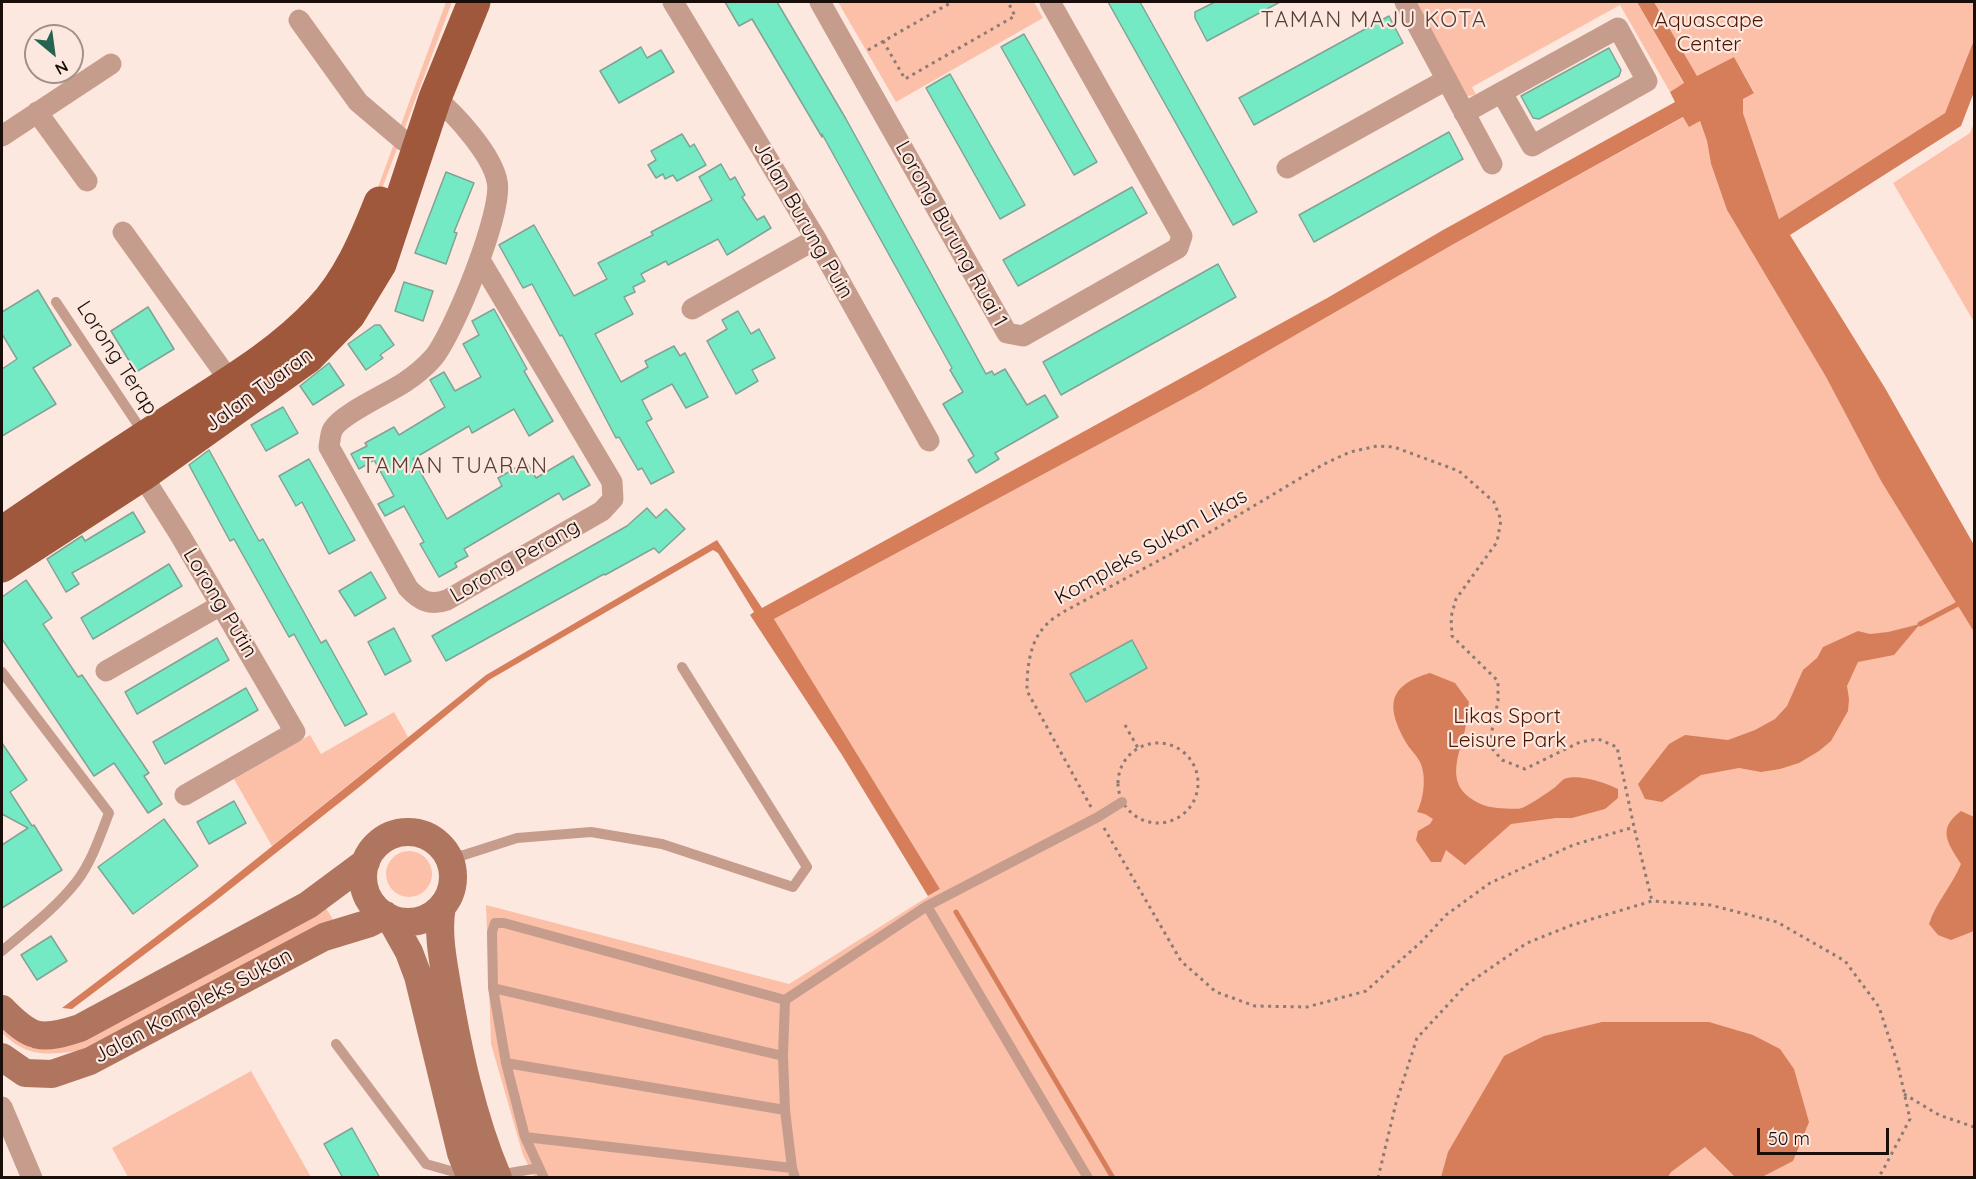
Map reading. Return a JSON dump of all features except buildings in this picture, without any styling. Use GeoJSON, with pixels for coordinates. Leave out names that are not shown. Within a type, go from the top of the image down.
{"type":"FeatureCollection","features":[{"type":"Feature","properties":{"kind":"main road","name":"Jalan Tuaran"},"geometry":{"type":"LineString","coordinates":[[2,533],[261,362],[321,310],[349,271],[367,235],[454,2]]}},
{"type":"Feature","properties":{"kind":"main road","name":"Jalan Tuaran"},"geometry":{"type":"LineString","coordinates":[[2,566],[142,475],[308,357],[349,315],[380,264],[435,98],[474,2]]}},
{"type":"Feature","properties":{"kind":"main road"},"geometry":{"type":"LineString","coordinates":[[442,907],[423,919],[400,921],[387,916],[373,905],[366,892],[363,877],[366,862],[373,849],[384,839],[398,833],[413,832],[428,836],[440,844],[449,857],[453,870],[453,883],[440,915],[443,963],[454,1026],[470,1095],[486,1149],[484,1176]]}},
{"type":"Feature","properties":{"kind":"main road","name":"Jalan Kompleks Sukan"},"geometry":{"type":"LineString","coordinates":[[2,1009],[13,1021],[34,1036],[55,1036],[80,1028],[308,905],[366,862]]}},
{"type":"Feature","properties":{"kind":"main road"},"geometry":{"type":"LineString","coordinates":[[387,916],[409,952],[417,976],[461,1153],[484,1176]]}},
{"type":"Feature","properties":{"kind":"main road","name":"Jalan Kompleks Sukan"},"geometry":{"type":"LineString","coordinates":[[2,1058],[25,1073],[52,1074],[90,1061],[324,937],[387,916]]}},
{"type":"Feature","properties":{"kind":"street","name":"Jalan Burung Puin"},"geometry":{"type":"LineString","coordinates":[[675,2],[816,239],[929,441]]}},
{"type":"Feature","properties":{"kind":"street","name":"Lorong Burung Ruai 1"},"geometry":{"type":"LineString","coordinates":[[820,2],[1007,333],[1023,336],[1178,248],[1182,236],[1050,2]]}},
{"type":"Feature","properties":{"kind":"street"},"geometry":{"type":"LineString","coordinates":[[1405,2],[1492,164]]}},
{"type":"Feature","properties":{"kind":"street"},"geometry":{"type":"LineString","coordinates":[[299,20],[358,102],[404,141]]}},
{"type":"Feature","properties":{"kind":"street"},"geometry":{"type":"LineString","coordinates":[[1464,113],[1618,28],[1647,81],[1532,146],[1502,93]]}},
{"type":"Feature","properties":{"kind":"street"},"geometry":{"type":"LineString","coordinates":[[2,136],[111,64]]}},
{"type":"Feature","properties":{"kind":"street"},"geometry":{"type":"LineString","coordinates":[[1287,168],[1446,80]]}},
{"type":"Feature","properties":{"kind":"street","name":"Lorong Perang"},"geometry":{"type":"LineString","coordinates":[[435,98],[446,106],[471,134],[494,170],[498,183],[492,221],[480,260],[444,341],[432,358],[405,382],[346,417],[333,428],[329,447],[408,588],[419,599],[436,604],[447,600],[602,511],[613,499],[612,482],[480,260]]}},
{"type":"Feature","properties":{"kind":"street"},"geometry":{"type":"LineString","coordinates":[[37,112],[87,181]]}},
{"type":"Feature","properties":{"kind":"street"},"geometry":{"type":"LineString","coordinates":[[123,232],[230,381]]}},
{"type":"Feature","properties":{"kind":"street"},"geometry":{"type":"LineString","coordinates":[[692,309],[816,239]]}},
{"type":"Feature","properties":{"kind":"street","name":"Lorong Putin"},"geometry":{"type":"LineString","coordinates":[[142,475],[295,732],[185,795]]}},
{"type":"Feature","properties":{"kind":"street"},"geometry":{"type":"LineString","coordinates":[[106,671],[221,605]]}},
{"type":"Feature","properties":{"kind":"street"},"geometry":{"type":"LineString","coordinates":[[2,1108],[32,1178]]}},
{"type":"Feature","properties":{"kind":"lane","name":"Lorong Terap"},"geometry":{"type":"LineString","coordinates":[[56,302],[146,437]]}},
{"type":"Feature","properties":{"kind":"lane"},"geometry":{"type":"LineString","coordinates":[[449,857],[464,855],[517,838],[591,832],[662,844],[793,887],[807,867],[682,667]]}},
{"type":"Feature","properties":{"kind":"lane"},"geometry":{"type":"LineString","coordinates":[[2,672],[108,813],[97,845],[77,881],[37,923],[2,951]]}},
{"type":"Feature","properties":{"kind":"lane"},"geometry":{"type":"LineString","coordinates":[[336,1044],[426,1164],[484,1176],[541,1173],[525,1137],[506,1063],[493,988],[492,932],[495,923],[504,922],[785,1000],[927,906],[1098,818],[1122,802]]}},
{"type":"Feature","properties":{"kind":"lane"},"geometry":{"type":"LineString","coordinates":[[927,906],[1088,1178]]}},
{"type":"Feature","properties":{"kind":"lane"},"geometry":{"type":"LineString","coordinates":[[493,988],[783,1056]]}},
{"type":"Feature","properties":{"kind":"lane"},"geometry":{"type":"LineString","coordinates":[[525,1137],[794,1173],[785,1110],[783,1056],[785,1000]]}},
{"type":"Feature","properties":{"kind":"lane"},"geometry":{"type":"LineString","coordinates":[[506,1063],[785,1110]]}},
{"type":"Feature","properties":{"kind":"path"},"geometry":{"type":"LineString","coordinates":[[864,52],[952,2]]}},
{"type":"Feature","properties":{"kind":"path"},"geometry":{"type":"LineString","coordinates":[[883,41],[905,79],[1015,16],[1008,2]]}},
{"type":"Feature","properties":{"kind":"path","name":"Kompleks Sukan Likas"},"geometry":{"type":"LineString","coordinates":[[1634,827],[1573,845],[1490,883],[1446,915],[1421,942],[1366,991],[1307,1007],[1255,1006],[1216,992],[1181,961],[1082,793],[1027,692],[1027,670],[1035,641],[1046,624],[1065,611],[1195,541],[1324,464],[1350,452],[1377,446],[1394,447],[1459,471],[1494,502],[1501,519],[1497,542],[1456,599],[1451,617],[1452,636],[1498,681],[1498,701],[1489,745],[1502,760],[1525,769],[1580,742],[1598,739],[1617,747],[1652,901]]}},
{"type":"Feature","properties":{"kind":"path"},"geometry":{"type":"LineString","coordinates":[[1125,725],[1138,748]]}},
{"type":"Feature","properties":{"kind":"path"},"geometry":{"type":"LineString","coordinates":[[1159,743],[1178,749],[1187,755],[1196,773],[1196,794],[1185,812],[1167,822],[1146,821],[1128,810],[1122,802],[1119,792],[1119,772],[1130,754],[1138,748],[1159,743]]}},
{"type":"Feature","properties":{"kind":"path"},"geometry":{"type":"LineString","coordinates":[[1378,1178],[1396,1103],[1417,1038],[1466,985],[1527,943],[1572,925],[1652,901],[1710,905],[1777,922],[1845,961],[1879,1007],[1898,1065],[1910,1119],[1882,1172],[1876,1178]]}},
{"type":"Feature","properties":{"kind":"path"},"geometry":{"type":"LineString","coordinates":[[1904,1094],[1939,1115],[1974,1127]]}},
{"type":"Feature","properties":{"kind":"green space"},"geometry":{"type":"Polygon","coordinates":[[[446,2],[452,2],[374,210],[324,299],[201,390],[320,296],[370,209],[446,2]]]}},
{"type":"Feature","properties":{"kind":"green space"},"geometry":{"type":"Polygon","coordinates":[[[838,2],[1034,2],[1043,18],[896,102],[838,2]]]}},
{"type":"Feature","properties":{"kind":"green space"},"geometry":{"type":"Polygon","coordinates":[[[1414,2],[1637,2],[1684,84],[1670,92],[1620,5],[1472,87],[1476,95],[1467,96],[1414,2]]]}},
{"type":"Feature","properties":{"kind":"green space","name":"Aquascape Center"},"geometry":{"type":"Polygon","coordinates":[[[1654,2],[1974,2],[1974,40],[1945,113],[1779,219],[1743,113],[1743,98],[1754,92],[1734,57],[1697,77],[1654,2]]]}},
{"type":"Feature","properties":{"kind":"green space","name":"Likas Sport Leisure Park"},"geometry":{"type":"Polygon","coordinates":[[[1684,117],[1700,121],[1707,141],[1711,164],[1727,210],[1826,377],[1881,481],[1974,632],[1974,1177],[534,1177],[523,1155],[491,1044],[486,905],[789,984],[940,889],[774,619],[1200,390],[1452,245],[1684,117]]]}},
{"type":"Feature","properties":{"kind":"green space"},"geometry":{"type":"Polygon","coordinates":[[[1974,123],[1974,322],[1893,183],[1970,133],[1974,123]]]}},
{"type":"Feature","properties":{"kind":"green space"},"geometry":{"type":"Polygon","coordinates":[[[394,712],[408,737],[272,846],[234,779],[310,735],[321,754],[394,712]]]}},
{"type":"Feature","properties":{"kind":"green space"},"geometry":{"type":"Polygon","coordinates":[[[409,851],[425,858],[432,874],[425,890],[409,897],[393,890],[386,874],[393,858],[409,851]]]}},
{"type":"Feature","properties":{"kind":"green space"},"geometry":{"type":"Polygon","coordinates":[[[326,908],[335,923],[78,1051],[46,1053],[28,1050],[2,1033],[2,1025],[31,1048],[40,1048],[326,908]]]}},
{"type":"Feature","properties":{"kind":"green space"},"geometry":{"type":"Polygon","coordinates":[[[251,1071],[311,1177],[128,1177],[112,1148],[251,1071]]]}},
{"type":"Feature","properties":{"kind":"shaded area"},"geometry":{"type":"Polygon","coordinates":[[[1637,2],[1654,2],[1697,76],[1734,57],[1754,93],[1743,99],[1743,113],[1779,219],[1945,113],[1974,40],[1974,92],[1961,126],[1790,235],[1885,388],[1974,545],[1974,632],[1881,481],[1826,377],[1727,210],[1711,164],[1707,141],[1700,121],[1689,127],[1683,117],[1452,245],[1200,390],[774,619],[940,889],[928,896],[842,755],[750,615],[754,612],[718,553],[713,550],[489,680],[214,902],[72,1009],[62,1008],[210,896],[486,675],[717,540],[762,608],[1329,297],[1443,230],[1675,102],[1670,92],[1684,83],[1637,2]]]}},
{"type":"Feature","properties":{"kind":"shaded area"},"geometry":{"type":"Polygon","coordinates":[[[1920,624],[1894,655],[1858,662],[1847,686],[1848,711],[1831,741],[1819,751],[1799,763],[1780,769],[1761,772],[1739,768],[1701,775],[1662,802],[1645,799],[1638,784],[1669,744],[1685,735],[1728,740],[1755,730],[1775,719],[1787,706],[1803,670],[1817,658],[1823,647],[1858,631],[1870,634],[1888,632],[1920,624]]]}},
{"type":"Feature","properties":{"kind":"shaded area"},"geometry":{"type":"Polygon","coordinates":[[[1430,673],[1455,683],[1469,702],[1456,775],[1464,792],[1473,800],[1489,807],[1522,808],[1570,777],[1600,782],[1618,789],[1618,798],[1605,809],[1572,818],[1511,824],[1465,865],[1446,850],[1441,862],[1431,862],[1416,840],[1418,831],[1430,824],[1433,819],[1417,812],[1423,790],[1422,767],[1400,731],[1394,710],[1394,700],[1398,692],[1415,678],[1430,673]]]}},
{"type":"Feature","properties":{"kind":"shaded area"},"geometry":{"type":"Polygon","coordinates":[[[1961,811],[1974,817],[1974,931],[1951,940],[1938,935],[1929,924],[1961,864],[1949,842],[1947,830],[1949,824],[1961,811]]]}},
{"type":"Feature","properties":{"kind":"shaded area"},"geometry":{"type":"Polygon","coordinates":[[[1602,1022],[1709,1022],[1753,1035],[1780,1049],[1794,1069],[1809,1122],[1793,1161],[1764,1176],[1735,1177],[1705,1147],[1671,1172],[1668,1177],[1441,1177],[1448,1152],[1504,1056],[1544,1036],[1602,1022]]]}},
{"type":"Feature","properties":{"kind":"waterway"},"geometry":{"type":"LineString","coordinates":[[1920,624],[1958,604]]}},
{"type":"Feature","properties":{"kind":"waterway"},"geometry":{"type":"LineString","coordinates":[[956,912],[1113,1178]]}},
{"type":"Feature","properties":{"kind":"district","name":"TAMAN MAJU KOTA"},"geometry":{"type":"Point","coordinates":[1374,20]}},
{"type":"Feature","properties":{"kind":"district","name":"TAMAN TUARAN"},"geometry":{"type":"Point","coordinates":[455,466]}}]}
